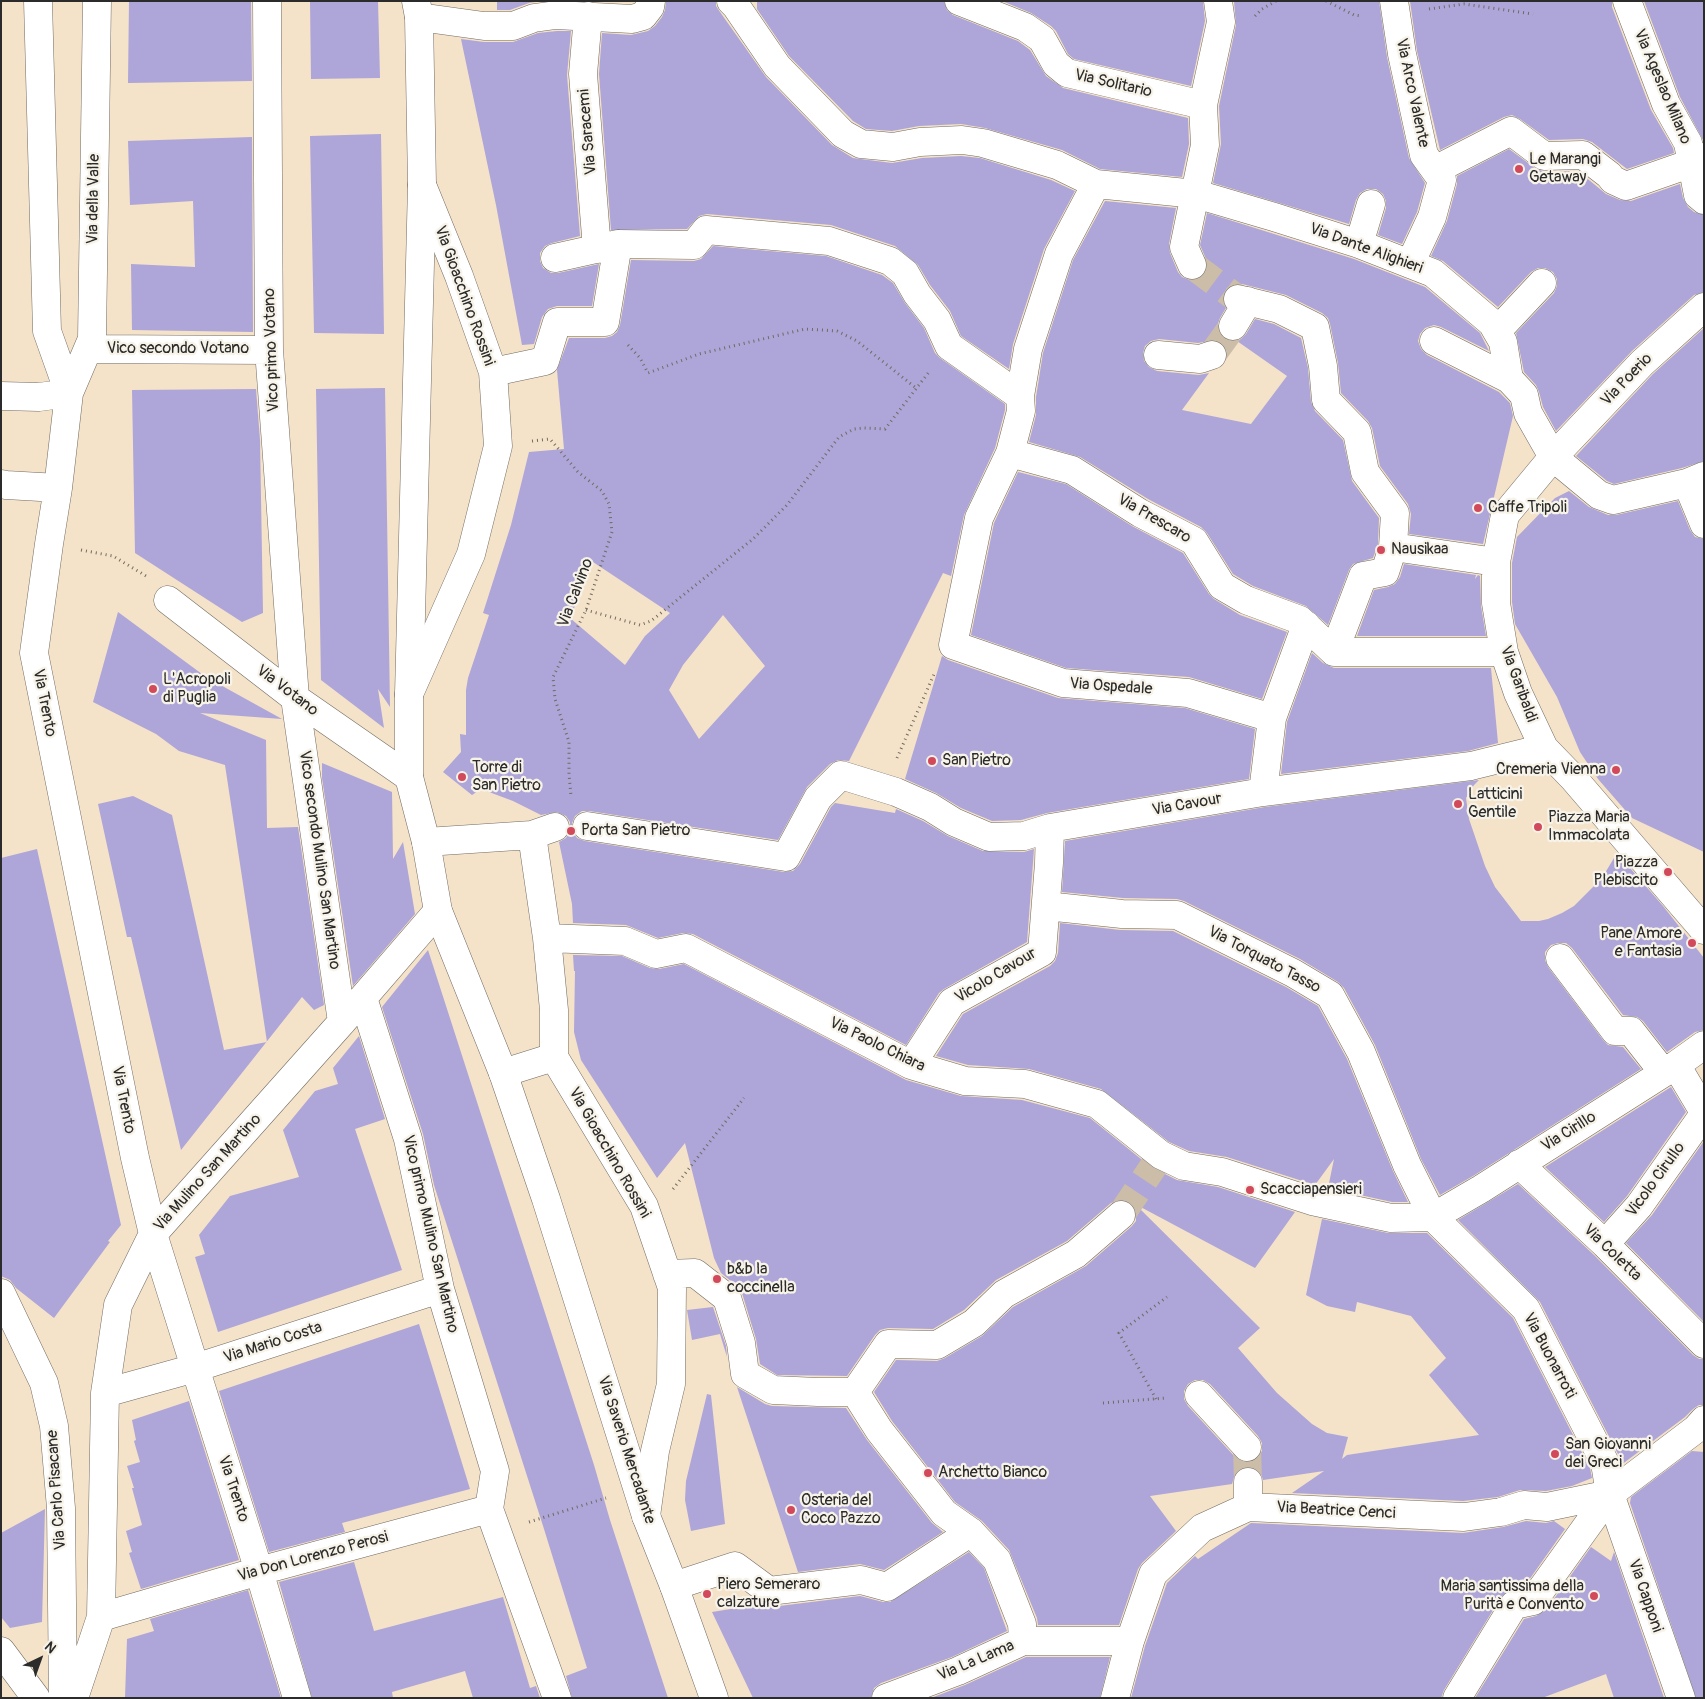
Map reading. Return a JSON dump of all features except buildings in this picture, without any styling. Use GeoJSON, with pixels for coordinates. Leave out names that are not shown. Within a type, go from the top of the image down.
{"type":"FeatureCollection","features":[{"type":"Feature","properties":{"kind":"street","name":"Via della Valle"},"geometry":{"type":"LineString","coordinates":[[38,1],[46,331],[69,393]]}},
{"type":"Feature","properties":{"kind":"street","name":"Via della Valle"},"geometry":{"type":"LineString","coordinates":[[58,488],[69,393],[90,344],[97,1]]}},
{"type":"Feature","properties":{"kind":"street","name":"Vico primo Votano"},"geometry":{"type":"LineString","coordinates":[[268,1],[269,350],[295,698]]}},
{"type":"Feature","properties":{"kind":"street"},"geometry":{"type":"LineString","coordinates":[[417,9],[484,26],[513,26],[534,18],[556,15],[632,19],[643,16],[650,7],[651,1]]}},
{"type":"Feature","properties":{"kind":"street"},"geometry":{"type":"LineString","coordinates":[[731,1],[777,66],[843,134],[861,144],[893,147],[920,142],[962,140],[983,143],[1057,165],[1096,184],[1059,254],[1028,349],[1020,396],[1021,411],[1010,453],[979,518],[953,645]]}},
{"type":"Feature","properties":{"kind":"street","name":"Via Solitario"},"geometry":{"type":"LineString","coordinates":[[959,1],[1025,27],[1042,39],[1056,64],[1067,73],[1203,105]]}},
{"type":"Feature","properties":{"kind":"street"},"geometry":{"type":"LineString","coordinates":[[1192,265],[1184,247],[1205,145],[1203,105],[1221,22],[1218,1]]}},
{"type":"Feature","properties":{"kind":"street","name":"Via Arco Valente"},"geometry":{"type":"LineString","coordinates":[[1394,1],[1402,54],[1424,154],[1442,180],[1432,217],[1410,264]]}},
{"type":"Feature","properties":{"kind":"street","name":"Via Ageslao Milano"},"geometry":{"type":"LineString","coordinates":[[1627,1],[1666,104],[1698,160],[1698,195],[1704,200]]}},
{"type":"Feature","properties":{"kind":"street","name":"Via Gioacchino Rossini"},"geometry":{"type":"LineString","coordinates":[[417,9],[422,185],[409,694],[409,777],[426,842],[438,911],[503,1072],[546,1199]]}},
{"type":"Feature","properties":{"kind":"street","name":"Via Saracemi"},"geometry":{"type":"LineString","coordinates":[[588,16],[583,74],[607,246],[605,322]]}},
{"type":"Feature","properties":{"kind":"street"},"geometry":{"type":"LineString","coordinates":[[1436,170],[1511,132],[1544,156],[1583,155],[1610,175],[1613,180],[1626,186],[1698,160]]}},
{"type":"Feature","properties":{"kind":"street","name":"Via Dante Alighieri"},"geometry":{"type":"LineString","coordinates":[[1096,184],[1196,194],[1274,216],[1359,244],[1433,273],[1492,323],[1504,342],[1509,379]]}},
{"type":"Feature","properties":{"kind":"street","name":"Via Gioacchino Rossini"},"geometry":{"type":"LineString","coordinates":[[409,694],[471,554],[498,446],[493,372],[459,276],[422,185]]}},
{"type":"Feature","properties":{"kind":"street"},"geometry":{"type":"LineString","coordinates":[[1359,244],[1371,204]]}},
{"type":"Feature","properties":{"kind":"street"},"geometry":{"type":"LineString","coordinates":[[555,258],[607,246],[694,245],[706,230],[829,241],[890,261],[904,273],[937,320],[949,346],[1020,396]]}},
{"type":"Feature","properties":{"kind":"street"},"geometry":{"type":"LineString","coordinates":[[1497,330],[1542,283]]}},
{"type":"Feature","properties":{"kind":"street"},"geometry":{"type":"LineString","coordinates":[[1233,326],[1243,300],[1280,309],[1315,327],[1323,366],[1326,400],[1357,432],[1365,472],[1395,513],[1393,547],[1385,572],[1364,576],[1334,652],[1504,652]]}},
{"type":"Feature","properties":{"kind":"street","name":"Via Poerio"},"geometry":{"type":"LineString","coordinates":[[1553,457],[1642,363],[1704,307]]}},
{"type":"Feature","properties":{"kind":"street"},"geometry":{"type":"LineString","coordinates":[[493,372],[545,361],[557,322],[605,322]]}},
{"type":"Feature","properties":{"kind":"street"},"geometry":{"type":"LineString","coordinates":[[1434,341],[1509,379],[1524,396],[1528,413],[1553,457],[1599,495],[1613,500],[1696,480],[1704,524]]}},
{"type":"Feature","properties":{"kind":"street","name":"Vico secondo Votano"},"geometry":{"type":"LineString","coordinates":[[90,344],[269,350]]}},
{"type":"Feature","properties":{"kind":"street"},"geometry":{"type":"LineString","coordinates":[[1158,355],[1200,359],[1212,355]]}},
{"type":"Feature","properties":{"kind":"street"},"geometry":{"type":"LineString","coordinates":[[1,396],[39,397],[69,393]]}},
{"type":"Feature","properties":{"kind":"street","name":"Via Prescaro"},"geometry":{"type":"LineString","coordinates":[[1010,453],[1072,470],[1140,513],[1194,541],[1222,586],[1246,600],[1300,620],[1334,652]]}},
{"type":"Feature","properties":{"kind":"street","name":"Via Garibaldi"},"geometry":{"type":"LineString","coordinates":[[1544,748],[1518,693],[1504,652],[1496,603],[1496,562],[1504,514],[1553,457]]}},
{"type":"Feature","properties":{"kind":"street"},"geometry":{"type":"LineString","coordinates":[[1,484],[58,488]]}},
{"type":"Feature","properties":{"kind":"street","name":"Via Trento"},"geometry":{"type":"LineString","coordinates":[[58,488],[34,653],[133,1148],[153,1234],[297,1698]]}},
{"type":"Feature","properties":{"kind":"street"},"geometry":{"type":"LineString","coordinates":[[1393,547],[1496,562]]}},
{"type":"Feature","properties":{"kind":"street","name":"Via Votano"},"geometry":{"type":"LineString","coordinates":[[168,600],[295,698],[409,777]]}},
{"type":"Feature","properties":{"kind":"street"},"geometry":{"type":"LineString","coordinates":[[1263,792],[1272,718],[1306,626]]}},
{"type":"Feature","properties":{"kind":"street","name":"Via Ospedale"},"geometry":{"type":"LineString","coordinates":[[953,645],[1063,683],[1188,692],[1272,718]]}},
{"type":"Feature","properties":{"kind":"street","name":"Vico secondo Mulino San Martino"},"geometry":{"type":"LineString","coordinates":[[295,698],[342,1022]]}},
{"type":"Feature","properties":{"kind":"street"},"geometry":{"type":"LineString","coordinates":[[1544,748],[1574,779],[1704,930]]}},
{"type":"Feature","properties":{"kind":"street","name":"Via Cavour"},"geometry":{"type":"LineString","coordinates":[[587,826],[786,857],[818,798],[841,776],[896,792],[930,807],[954,822],[989,837],[1024,836],[1050,828],[1263,792],[1471,766],[1544,748]]}},
{"type":"Feature","properties":{"kind":"street"},"geometry":{"type":"LineString","coordinates":[[1046,906],[1050,828]]}},
{"type":"Feature","properties":{"kind":"street"},"geometry":{"type":"LineString","coordinates":[[426,842],[543,831],[547,938],[554,1010],[554,1057],[503,1072]]}},
{"type":"Feature","properties":{"kind":"street","name":"Vicolo Cavour"},"geometry":{"type":"LineString","coordinates":[[911,1065],[952,1002],[1042,952],[1046,906]]}},
{"type":"Feature","properties":{"kind":"street","name":"Via Torquato Tasso"},"geometry":{"type":"LineString","coordinates":[[1046,906],[1122,914],[1177,915],[1293,973],[1330,994],[1361,1052],[1407,1165],[1433,1217]]}},
{"type":"Feature","properties":{"kind":"street","name":"Via Mulino San Martino"},"geometry":{"type":"LineString","coordinates":[[74,1698],[101,1617],[105,1392],[118,1305],[153,1234],[438,911]]}},
{"type":"Feature","properties":{"kind":"street","name":"Via Paolo Chiara"},"geometry":{"type":"LineString","coordinates":[[547,938],[625,942],[656,954],[686,948],[911,1065],[965,1081],[1025,1084],[1097,1104],[1159,1158],[1184,1166],[1222,1172],[1321,1202],[1391,1218],[1433,1217]]}},
{"type":"Feature","properties":{"kind":"street","name":"Vicolo Cirullo"},"geometry":{"type":"LineString","coordinates":[[1560,958],[1615,1031],[1631,1032],[1670,1069],[1704,1113],[1639,1206],[1605,1244]]}},
{"type":"Feature","properties":{"kind":"street","name":"Vico primo Mulino San Martino"},"geometry":{"type":"LineString","coordinates":[[363,998],[408,1139],[440,1290],[495,1471],[489,1509]]}},
{"type":"Feature","properties":{"kind":"street","name":"Via Cirillo"},"geometry":{"type":"LineString","coordinates":[[1433,1217],[1481,1189],[1670,1069],[1704,1045]]}},
{"type":"Feature","properties":{"kind":"street","name":"Via Gioacchino Rossini"},"geometry":{"type":"LineString","coordinates":[[554,1057],[644,1206],[672,1288],[671,1384],[655,1451],[646,1516]]}},
{"type":"Feature","properties":{"kind":"street","name":"Via Coletta"},"geometry":{"type":"LineString","coordinates":[[1519,1164],[1605,1244],[1704,1344]]}},
{"type":"Feature","properties":{"kind":"street","name":"Via Saverio Mercadante"},"geometry":{"type":"LineString","coordinates":[[546,1199],[646,1516],[674,1586],[714,1698]]}},
{"type":"Feature","properties":{"kind":"street"},"geometry":{"type":"LineString","coordinates":[[855,1392],[888,1344],[937,1345],[974,1323],[1004,1294],[1076,1254],[1121,1215]]}},
{"type":"Feature","properties":{"kind":"street","name":"Via Buonarroti"},"geometry":{"type":"LineString","coordinates":[[1433,1217],[1526,1309],[1606,1463],[1610,1494]]}},
{"type":"Feature","properties":{"kind":"street"},"geometry":{"type":"LineString","coordinates":[[667,1274],[695,1273],[728,1298],[741,1343],[745,1374],[773,1390],[855,1392]]}},
{"type":"Feature","properties":{"kind":"street","name":"Via Mario Costa"},"geometry":{"type":"LineString","coordinates":[[105,1392],[195,1368],[440,1290]]}},
{"type":"Feature","properties":{"kind":"street","name":"Via Carlo Pisacane"},"geometry":{"type":"LineString","coordinates":[[1,1293],[44,1383],[54,1426],[61,1508],[63,1698]]}},
{"type":"Feature","properties":{"kind":"street"},"geometry":{"type":"LineString","coordinates":[[855,1392],[879,1430],[944,1513],[970,1532],[997,1560],[1022,1624],[1023,1641]]}},
{"type":"Feature","properties":{"kind":"street"},"geometry":{"type":"LineString","coordinates":[[1199,1395],[1247,1447]]}},
{"type":"Feature","properties":{"kind":"street"},"geometry":{"type":"LineString","coordinates":[[1457,1698],[1514,1605],[1533,1601],[1610,1494],[1701,1427]]}},
{"type":"Feature","properties":{"kind":"street","name":"Via Beatrice Cenci"},"geometry":{"type":"LineString","coordinates":[[1115,1698],[1130,1641],[1153,1574],[1202,1528],[1248,1494],[1464,1517],[1501,1512],[1524,1505],[1546,1507],[1610,1494]]}},
{"type":"Feature","properties":{"kind":"street","name":"Via Capponi"},"geometry":{"type":"LineString","coordinates":[[1610,1494],[1681,1698]]}},
{"type":"Feature","properties":{"kind":"street"},"geometry":{"type":"LineString","coordinates":[[489,1509],[557,1698]]}},
{"type":"Feature","properties":{"kind":"street","name":"Via Don Lorenzo Perosi"},"geometry":{"type":"LineString","coordinates":[[101,1617],[259,1571],[489,1509]]}},
{"type":"Feature","properties":{"kind":"street"},"geometry":{"type":"LineString","coordinates":[[674,1586],[735,1566],[769,1590],[861,1580],[887,1587],[970,1532]]}},
{"type":"Feature","properties":{"kind":"street","name":"Via La Lama"},"geometry":{"type":"LineString","coordinates":[[886,1698],[958,1671],[1023,1641],[1130,1641]]}},
{"type":"Feature","properties":{"kind":"street"},"geometry":{"type":"LineString","coordinates":[[1,1651],[36,1698]]}},
{"type":"Feature","properties":{"kind":"path"},"geometry":{"type":"LineString","coordinates":[[605,322],[640,358],[648,373],[699,354],[805,329],[838,331],[857,341],[916,388]]}},
{"type":"Feature","properties":{"kind":"path"},"geometry":{"type":"LineString","coordinates":[[586,610],[640,625],[651,621],[753,539],[787,505],[839,437],[854,429],[885,429],[949,346]]}},
{"type":"Feature","properties":{"kind":"path","name":"Via Calvino"},"geometry":{"type":"LineString","coordinates":[[498,446],[550,439],[578,472],[602,491],[609,504],[612,532],[586,610],[553,677],[555,699],[569,742],[571,801]]}},
{"type":"Feature","properties":{"kind":"path"},"geometry":{"type":"LineString","coordinates":[[883,788],[940,660],[953,645]]}},
{"type":"Feature","properties":{"kind":"path"},"geometry":{"type":"LineString","coordinates":[[644,1206],[666,1199],[744,1098]]}},
{"type":"Feature","properties":{"kind":"path"},"geometry":{"type":"LineString","coordinates":[[1156,1399],[1119,1333],[1168,1296]]}},
{"type":"Feature","properties":{"kind":"path"},"geometry":{"type":"LineString","coordinates":[[1103,1403],[1199,1395]]}},
{"type":"Feature","properties":{"kind":"path"},"geometry":{"type":"LineString","coordinates":[[525,1523],[638,1489]]}},
{"type":"Feature","properties":{"kind":"tunnel"},"geometry":{"type":"LineString","coordinates":[[1192,265],[1238,299]]}},
{"type":"Feature","properties":{"kind":"tunnel"},"geometry":{"type":"LineString","coordinates":[[1212,355],[1233,326]]}},
{"type":"Feature","properties":{"kind":"tunnel"},"geometry":{"type":"LineString","coordinates":[[1121,1215],[1157,1161]]}},
{"type":"Feature","properties":{"kind":"tunnel"},"geometry":{"type":"LineString","coordinates":[[1247,1447],[1248,1482]]}},
{"type":"Feature","properties":{"kind":"place","name":"Le Marangi Getaway"},"geometry":{"type":"Point","coordinates":[1519,169]}},
{"type":"Feature","properties":{"kind":"place","name":"Caffe Tripoli"},"geometry":{"type":"Point","coordinates":[1478,508]}},
{"type":"Feature","properties":{"kind":"place","name":"Nausikaa"},"geometry":{"type":"Point","coordinates":[1381,550]}},
{"type":"Feature","properties":{"kind":"place","name":"L'Acropoli di Puglia"},"geometry":{"type":"Point","coordinates":[153,689]}},
{"type":"Feature","properties":{"kind":"place","name":"San Pietro"},"geometry":{"type":"Point","coordinates":[932,761]}},
{"type":"Feature","properties":{"kind":"place","name":"Cremeria Vienna"},"geometry":{"type":"Point","coordinates":[1616,770]}},
{"type":"Feature","properties":{"kind":"place","name":"Torre di San Pietro"},"geometry":{"type":"Point","coordinates":[462,777]}},
{"type":"Feature","properties":{"kind":"place","name":"Latticini Gentile"},"geometry":{"type":"Point","coordinates":[1458,804]}},
{"type":"Feature","properties":{"kind":"place","name":"Piazza Maria Immacolata"},"geometry":{"type":"Point","coordinates":[1538,827]}},
{"type":"Feature","properties":{"kind":"place","name":"Porta San Pietro"},"geometry":{"type":"Point","coordinates":[571,831]}},
{"type":"Feature","properties":{"kind":"place","name":"Piazza Plebiscito"},"geometry":{"type":"Point","coordinates":[1668,872]}},
{"type":"Feature","properties":{"kind":"place","name":"Pane Amore e Fantasia"},"geometry":{"type":"Point","coordinates":[1692,943]}},
{"type":"Feature","properties":{"kind":"place","name":"Scacciapensieri"},"geometry":{"type":"Point","coordinates":[1250,1190]}},
{"type":"Feature","properties":{"kind":"place","name":"b&b la coccinella"},"geometry":{"type":"Point","coordinates":[717,1279]}},
{"type":"Feature","properties":{"kind":"place","name":"San Giovanni dei Greci"},"geometry":{"type":"Point","coordinates":[1555,1454]}},
{"type":"Feature","properties":{"kind":"place","name":"Archetto Bianco"},"geometry":{"type":"Point","coordinates":[928,1473]}},
{"type":"Feature","properties":{"kind":"place","name":"Osteria del Coco Pazzo"},"geometry":{"type":"Point","coordinates":[791,1510]}},
{"type":"Feature","properties":{"kind":"place","name":"Piero Semeraro calzature"},"geometry":{"type":"Point","coordinates":[707,1594]}},
{"type":"Feature","properties":{"kind":"place","name":"Maria santissima della Purità e Convento"},"geometry":{"type":"Point","coordinates":[1594,1596]}}]}
